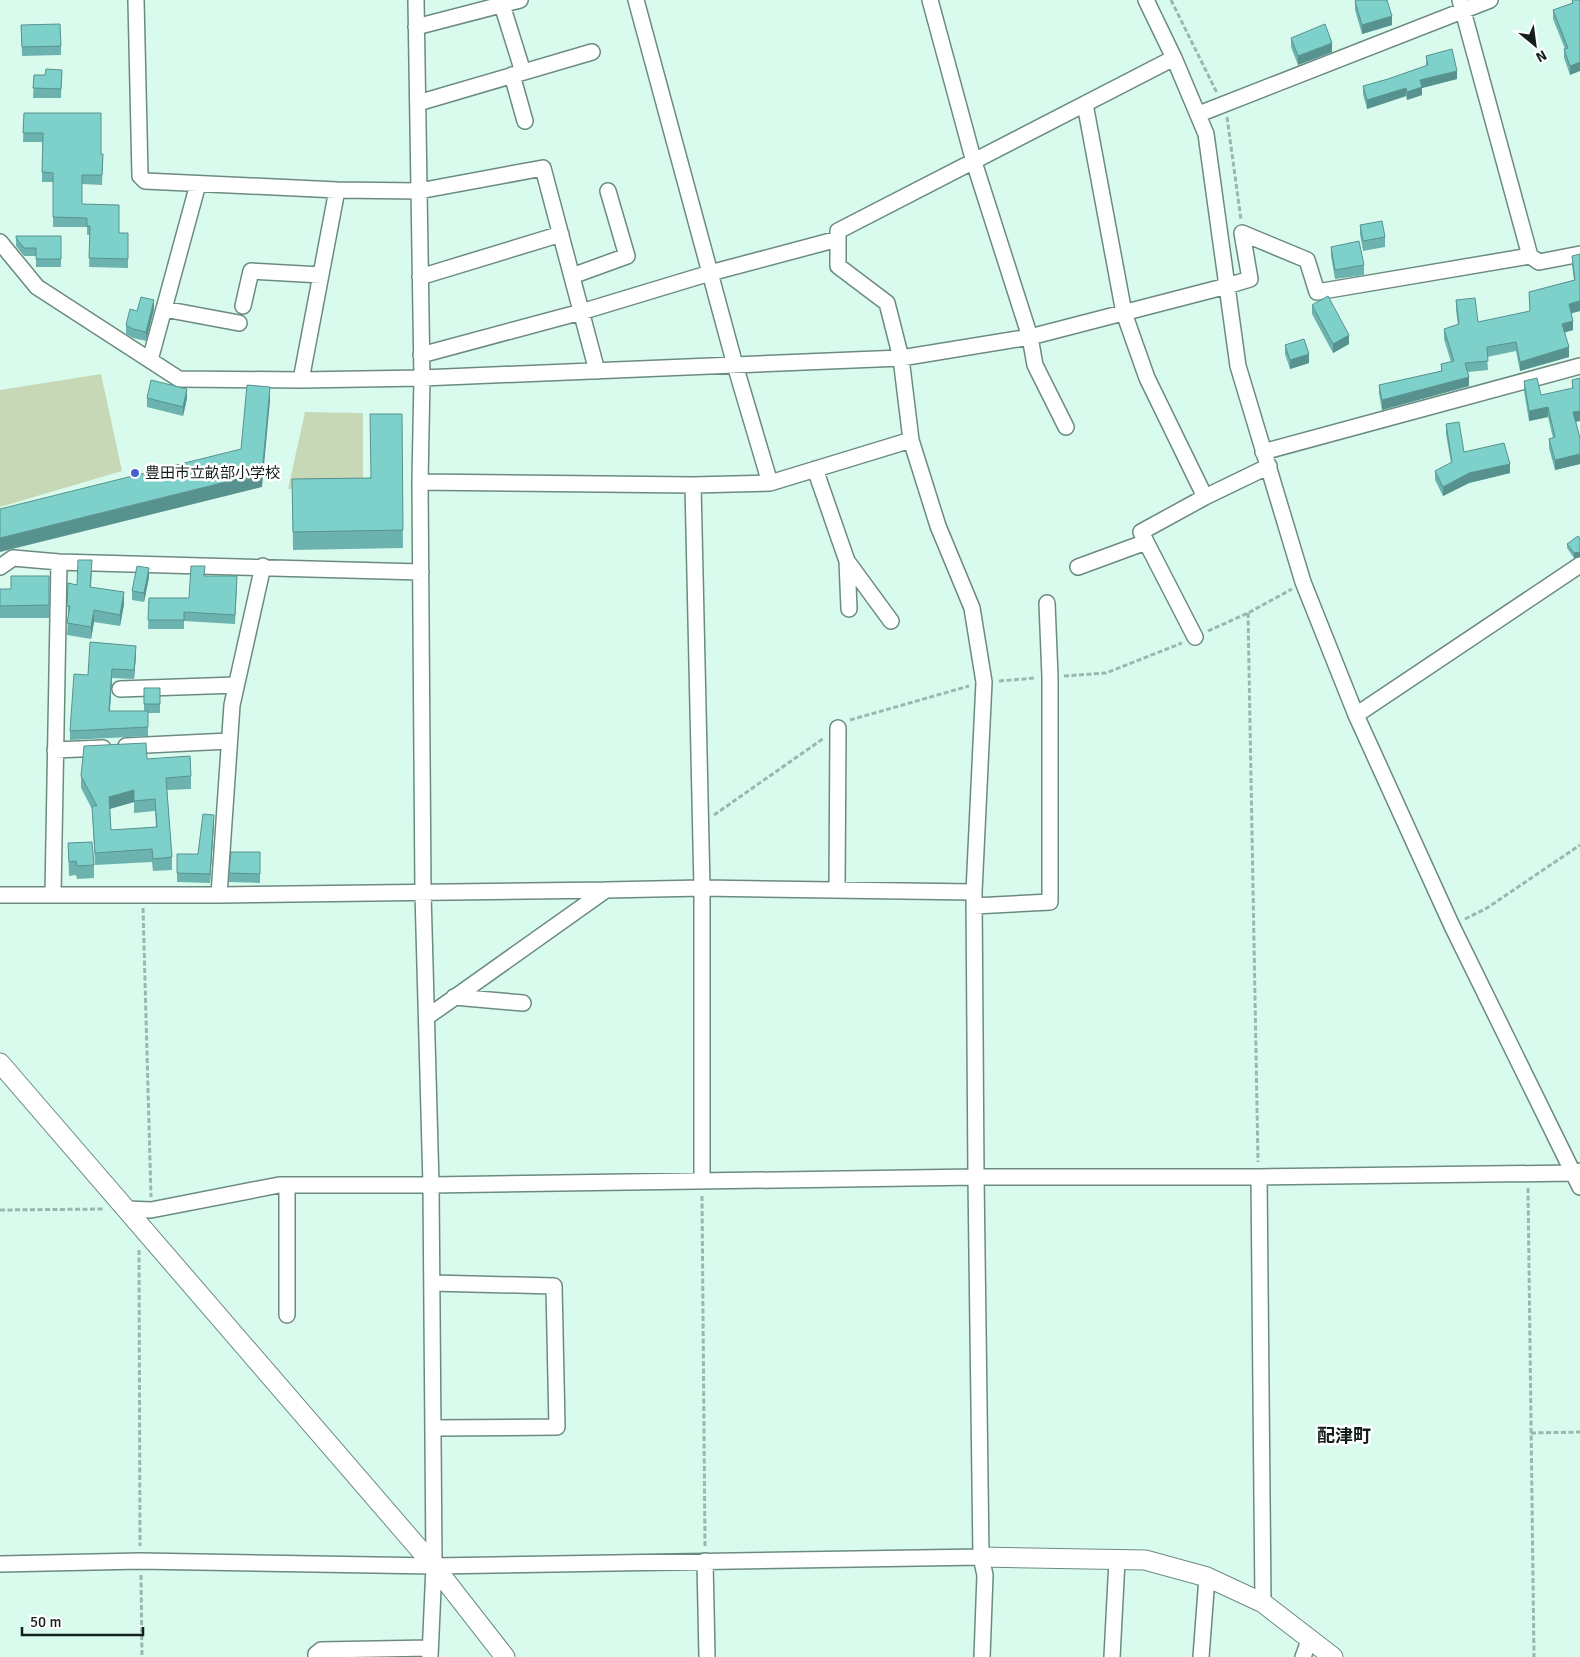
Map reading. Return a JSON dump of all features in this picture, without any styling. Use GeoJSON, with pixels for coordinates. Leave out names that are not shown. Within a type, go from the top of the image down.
{"type":"FeatureCollection","features":[{"type":"Feature","properties":{"kind":"street"},"geometry":{"type":"LineString","coordinates":[[136,0],[140,176],[145,181],[337,190],[419,190],[543,168],[597,371]]}},
{"type":"Feature","properties":{"kind":"street"},"geometry":{"type":"LineString","coordinates":[[316,1657],[316,1654],[321,1650],[430,1652],[434,1566],[432,1284],[423,893],[420,482],[422,378],[416,0]]}},
{"type":"Feature","properties":{"kind":"street"},"geometry":{"type":"LineString","coordinates":[[416,27],[520,0]]}},
{"type":"Feature","properties":{"kind":"street"},"geometry":{"type":"LineString","coordinates":[[636,0],[735,366],[770,483]]}},
{"type":"Feature","properties":{"kind":"street"},"geometry":{"type":"LineString","coordinates":[[930,0],[974,162],[1030,338],[1035,365],[1066,427]]}},
{"type":"Feature","properties":{"kind":"street"},"geometry":{"type":"LineString","coordinates":[[1146,0],[1174,58],[1206,134],[1238,366],[1303,582],[1356,715],[1452,926],[1578,1177]]}},
{"type":"Feature","properties":{"kind":"street"},"geometry":{"type":"LineString","coordinates":[[1198,114],[1462,5],[1490,0]]}},
{"type":"Feature","properties":{"kind":"street"},"geometry":{"type":"LineString","coordinates":[[502,5],[518,74],[525,121]]}},
{"type":"Feature","properties":{"kind":"street"},"geometry":{"type":"LineString","coordinates":[[1462,5],[1530,256],[1539,262],[1580,254]]}},
{"type":"Feature","properties":{"kind":"street"},"geometry":{"type":"LineString","coordinates":[[418,103],[592,52]]}},
{"type":"Feature","properties":{"kind":"street"},"geometry":{"type":"LineString","coordinates":[[982,1657],[985,1575],[981,1558],[974,899],[984,682],[972,608],[938,526],[911,440],[901,358],[887,303],[838,266],[838,231],[1174,58]]}},
{"type":"Feature","properties":{"kind":"street"},"geometry":{"type":"LineString","coordinates":[[1086,104],[1124,313],[1147,378],[1205,497]]}},
{"type":"Feature","properties":{"kind":"street"},"geometry":{"type":"LineString","coordinates":[[150,360],[198,184]]}},
{"type":"Feature","properties":{"kind":"street"},"geometry":{"type":"LineString","coordinates":[[301,380],[337,190]]}},
{"type":"Feature","properties":{"kind":"street"},"geometry":{"type":"LineString","coordinates":[[572,276],[627,256],[608,190]]}},
{"type":"Feature","properties":{"kind":"street"},"geometry":{"type":"LineString","coordinates":[[0,242],[36,287],[179,379],[301,380],[422,378],[901,358],[1030,338],[1250,279],[1242,233],[1307,260],[1317,292],[1530,256]]}},
{"type":"Feature","properties":{"kind":"street"},"geometry":{"type":"LineString","coordinates":[[420,277],[561,234]]}},
{"type":"Feature","properties":{"kind":"street"},"geometry":{"type":"LineString","coordinates":[[421,354],[581,312],[710,273],[838,239]]}},
{"type":"Feature","properties":{"kind":"street"},"geometry":{"type":"LineString","coordinates":[[243,306],[251,271],[321,275]]}},
{"type":"Feature","properties":{"kind":"street"},"geometry":{"type":"LineString","coordinates":[[164,309],[239,322]]}},
{"type":"Feature","properties":{"kind":"street"},"geometry":{"type":"LineString","coordinates":[[1195,637],[1140,532],[1205,497],[1266,459],[1580,366]]}},
{"type":"Feature","properties":{"kind":"street"},"geometry":{"type":"LineString","coordinates":[[420,482],[693,485],[770,483],[911,440]]}},
{"type":"Feature","properties":{"kind":"street"},"geometry":{"type":"LineString","coordinates":[[816,469],[847,561],[849,609]]}},
{"type":"Feature","properties":{"kind":"street"},"geometry":{"type":"LineString","coordinates":[[693,485],[702,888],[702,1181]]}},
{"type":"Feature","properties":{"kind":"street"},"geometry":{"type":"LineString","coordinates":[[1078,566],[1146,542]]}},
{"type":"Feature","properties":{"kind":"street"},"geometry":{"type":"LineString","coordinates":[[0,567],[13,558],[59,562],[263,566],[421,572]]}},
{"type":"Feature","properties":{"kind":"street"},"geometry":{"type":"LineString","coordinates":[[847,561],[891,621]]}},
{"type":"Feature","properties":{"kind":"street"},"geometry":{"type":"LineString","coordinates":[[52,894],[59,562]]}},
{"type":"Feature","properties":{"kind":"street"},"geometry":{"type":"LineString","coordinates":[[1356,715],[1580,565]]}},
{"type":"Feature","properties":{"kind":"street"},"geometry":{"type":"LineString","coordinates":[[219,895],[232,705],[263,566]]}},
{"type":"Feature","properties":{"kind":"street"},"geometry":{"type":"LineString","coordinates":[[0,895],[143,896],[702,888],[837,890],[1050,902],[1050,677],[1047,603]]}},
{"type":"Feature","properties":{"kind":"street"},"geometry":{"type":"LineString","coordinates":[[120,689],[236,685]]}},
{"type":"Feature","properties":{"kind":"street"},"geometry":{"type":"LineString","coordinates":[[837,890],[838,728]]}},
{"type":"Feature","properties":{"kind":"street"},"geometry":{"type":"LineString","coordinates":[[55,750],[229,741]]}},
{"type":"Feature","properties":{"kind":"street"},"geometry":{"type":"LineString","coordinates":[[427,1017],[606,890]]}},
{"type":"Feature","properties":{"kind":"street"},"geometry":{"type":"LineString","coordinates":[[454,997],[523,1003]]}},
{"type":"Feature","properties":{"kind":"street"},"geometry":{"type":"LineString","coordinates":[[0,1063],[434,1566],[505,1657]]}},
{"type":"Feature","properties":{"kind":"street"},"geometry":{"type":"LineString","coordinates":[[126,1209],[151,1210],[287,1185],[1528,1173],[1578,1177]]}},
{"type":"Feature","properties":{"kind":"street"},"geometry":{"type":"LineString","coordinates":[[1259,1177],[1263,1602]]}},
{"type":"Feature","properties":{"kind":"street"},"geometry":{"type":"LineString","coordinates":[[287,1185],[287,1315]]}},
{"type":"Feature","properties":{"kind":"street"},"geometry":{"type":"LineString","coordinates":[[432,1284],[554,1286],[557,1428],[433,1428]]}},
{"type":"Feature","properties":{"kind":"street"},"geometry":{"type":"LineString","coordinates":[[0,1564],[140,1561],[434,1566],[706,1560],[981,1558],[1145,1560],[1207,1577],[1263,1602],[1333,1657]]}},
{"type":"Feature","properties":{"kind":"street"},"geometry":{"type":"LineString","coordinates":[[706,1560],[708,1657]]}},
{"type":"Feature","properties":{"kind":"street"},"geometry":{"type":"LineString","coordinates":[[1112,1657],[1117,1560]]}},
{"type":"Feature","properties":{"kind":"street"},"geometry":{"type":"LineString","coordinates":[[1201,1657],[1207,1577]]}},
{"type":"Feature","properties":{"kind":"street"},"geometry":{"type":"LineString","coordinates":[[1303,1657],[1310,1638]]}},
{"type":"Feature","properties":{"kind":"path"},"geometry":{"type":"LineString","coordinates":[[984,682],[1106,673],[1248,613],[1303,582]]}},
{"type":"Feature","properties":{"kind":"path"},"geometry":{"type":"LineString","coordinates":[[1248,613],[1259,1177]]}},
{"type":"Feature","properties":{"kind":"path"},"geometry":{"type":"LineString","coordinates":[[1452,926],[1487,908],[1580,845]]}},
{"type":"Feature","properties":{"kind":"path"},"geometry":{"type":"LineString","coordinates":[[143,896],[151,1210]]}},
{"type":"Feature","properties":{"kind":"path"},"geometry":{"type":"LineString","coordinates":[[1528,1173],[1534,1657]]}},
{"type":"Feature","properties":{"kind":"path"},"geometry":{"type":"LineString","coordinates":[[702,1181],[706,1560]]}},
{"type":"Feature","properties":{"kind":"path"},"geometry":{"type":"LineString","coordinates":[[0,1210],[126,1209]]}},
{"type":"Feature","properties":{"kind":"path"},"geometry":{"type":"LineString","coordinates":[[142,1657],[139,1241],[148,1234]]}},
{"type":"Feature","properties":{"kind":"path"},"geometry":{"type":"LineString","coordinates":[[1531,1433],[1580,1432]]}},
{"type":"Feature","properties":{"kind":"green space"},"geometry":{"type":"Polygon","coordinates":[[[101,374],[122,471],[0,507],[0,390],[101,374]]]}},
{"type":"Feature","properties":{"kind":"green space"},"geometry":{"type":"Polygon","coordinates":[[[305,412],[363,413],[363,485],[288,489],[305,412]]]}},
{"type":"Feature","properties":{"kind":"building"},"geometry":{"type":"Polygon","coordinates":[[[1387,0],[1392,16],[1362,25],[1355,1],[1387,0]]]}},
{"type":"Feature","properties":{"kind":"building"},"geometry":{"type":"Polygon","coordinates":[[[1572,0],[1580,0],[1580,62],[1570,66],[1564,49],[1568,48],[1553,10],[1573,3],[1572,0]]]}},
{"type":"Feature","properties":{"kind":"building"},"geometry":{"type":"Polygon","coordinates":[[[60,24],[61,46],[22,47],[21,25],[60,24]]]}},
{"type":"Feature","properties":{"kind":"building"},"geometry":{"type":"Polygon","coordinates":[[[1325,24],[1332,43],[1298,56],[1291,38],[1325,24]]]}},
{"type":"Feature","properties":{"kind":"building"},"geometry":{"type":"Polygon","coordinates":[[[1452,49],[1457,71],[1420,80],[1422,87],[1407,92],[1406,88],[1367,100],[1363,86],[1428,65],[1426,56],[1452,49]]]}},
{"type":"Feature","properties":{"kind":"building"},"geometry":{"type":"Polygon","coordinates":[[[46,69],[62,70],[61,89],[33,88],[34,75],[45,75],[46,69]]]}},
{"type":"Feature","properties":{"kind":"building"},"geometry":{"type":"Polygon","coordinates":[[[24,113],[101,113],[102,175],[82,175],[82,204],[119,205],[119,233],[128,233],[128,259],[89,258],[90,226],[87,226],[87,218],[53,217],[53,173],[42,172],[43,133],[23,133],[24,113]]]}},
{"type":"Feature","properties":{"kind":"building"},"geometry":{"type":"Polygon","coordinates":[[[1382,221],[1385,237],[1363,241],[1360,225],[1382,221]]]}},
{"type":"Feature","properties":{"kind":"building"},"geometry":{"type":"Polygon","coordinates":[[[16,236],[61,236],[61,259],[36,259],[36,248],[24,248],[16,236]]]}},
{"type":"Feature","properties":{"kind":"building"},"geometry":{"type":"Polygon","coordinates":[[[1359,241],[1364,265],[1335,270],[1331,247],[1359,241]]]}},
{"type":"Feature","properties":{"kind":"building"},"geometry":{"type":"Polygon","coordinates":[[[1580,254],[1580,301],[1569,304],[1573,321],[1562,324],[1569,347],[1520,362],[1516,342],[1487,347],[1488,361],[1465,363],[1469,377],[1382,400],[1379,385],[1442,371],[1441,364],[1454,361],[1444,329],[1459,324],[1456,300],[1475,298],[1478,322],[1530,311],[1529,292],[1575,280],[1572,256],[1580,254]]]}},
{"type":"Feature","properties":{"kind":"building"},"geometry":{"type":"Polygon","coordinates":[[[1328,296],[1349,335],[1333,344],[1312,305],[1328,296]]]}},
{"type":"Feature","properties":{"kind":"building"},"geometry":{"type":"Polygon","coordinates":[[[141,297],[154,300],[146,332],[126,325],[130,309],[137,311],[141,297]]]}},
{"type":"Feature","properties":{"kind":"building"},"geometry":{"type":"Polygon","coordinates":[[[1304,339],[1309,354],[1290,360],[1285,345],[1304,339]]]}},
{"type":"Feature","properties":{"kind":"building"},"geometry":{"type":"Polygon","coordinates":[[[1537,378],[1541,395],[1573,388],[1572,380],[1580,378],[1580,411],[1573,412],[1580,438],[1580,454],[1555,460],[1549,439],[1555,437],[1548,407],[1529,411],[1524,381],[1537,378]]]}},
{"type":"Feature","properties":{"kind":"building"},"geometry":{"type":"Polygon","coordinates":[[[151,380],[187,389],[183,407],[147,398],[151,380]]]}},
{"type":"Feature","properties":{"kind":"building"},"geometry":{"type":"Polygon","coordinates":[[[247,385],[270,387],[262,473],[0,538],[0,509],[241,449],[247,385]]]}},
{"type":"Feature","properties":{"kind":"building"},"geometry":{"type":"Polygon","coordinates":[[[370,414],[402,414],[403,530],[293,532],[292,479],[371,478],[370,414]]]}},
{"type":"Feature","properties":{"kind":"building"},"geometry":{"type":"Polygon","coordinates":[[[1459,422],[1464,452],[1504,443],[1510,464],[1469,473],[1443,487],[1435,471],[1452,462],[1446,424],[1459,422]]]}},
{"type":"Feature","properties":{"kind":"building"},"geometry":{"type":"Polygon","coordinates":[[[1578,536],[1580,538],[1580,552],[1574,553],[1567,544],[1578,536]]]}},
{"type":"Feature","properties":{"kind":"building"},"geometry":{"type":"Polygon","coordinates":[[[78,560],[92,560],[90,587],[124,592],[120,615],[94,610],[91,627],[67,623],[70,606],[67,606],[68,583],[77,585],[78,560]]]}},
{"type":"Feature","properties":{"kind":"building"},"geometry":{"type":"Polygon","coordinates":[[[137,566],[149,568],[144,593],[132,591],[137,566]]]}},
{"type":"Feature","properties":{"kind":"building"},"geometry":{"type":"Polygon","coordinates":[[[191,566],[205,566],[204,576],[237,576],[235,615],[184,612],[184,620],[148,620],[149,598],[189,598],[191,566]]]}},
{"type":"Feature","properties":{"kind":"building"},"geometry":{"type":"Polygon","coordinates":[[[11,576],[49,576],[49,605],[0,606],[0,589],[11,589],[11,576]]]}},
{"type":"Feature","properties":{"kind":"building"},"geometry":{"type":"Polygon","coordinates":[[[90,642],[136,646],[134,670],[112,669],[109,711],[148,711],[148,727],[70,731],[74,674],[88,675],[90,642]]]}},
{"type":"Feature","properties":{"kind":"building"},"geometry":{"type":"Polygon","coordinates":[[[144,688],[160,688],[160,704],[144,704],[144,688]]]}},
{"type":"Feature","properties":{"kind":"building"},"geometry":{"type":"Polygon","coordinates":[[[146,743],[147,759],[190,756],[191,776],[166,778],[172,857],[153,859],[152,849],[95,853],[92,806],[97,806],[81,776],[84,746],[146,743]],[[134,790],[109,797],[111,830],[157,827],[155,799],[134,801],[134,790]]]}},
{"type":"Feature","properties":{"kind":"building"},"geometry":{"type":"Polygon","coordinates":[[[203,814],[214,815],[210,874],[177,873],[177,854],[198,854],[203,814]]]}},
{"type":"Feature","properties":{"kind":"building"},"geometry":{"type":"Polygon","coordinates":[[[92,842],[94,865],[77,866],[76,861],[69,862],[68,843],[92,842]]]}},
{"type":"Feature","properties":{"kind":"building"},"geometry":{"type":"Polygon","coordinates":[[[231,852],[260,852],[260,874],[229,873],[231,852]]]}},
{"type":"Feature","properties":{"kind":"place","name":"豊田市立畝部小学校"},"geometry":{"type":"Point","coordinates":[135,473]}},
{"type":"Feature","properties":{"kind":"district","name":"配津町"},"geometry":{"type":"Point","coordinates":[1344,1436]}}]}
